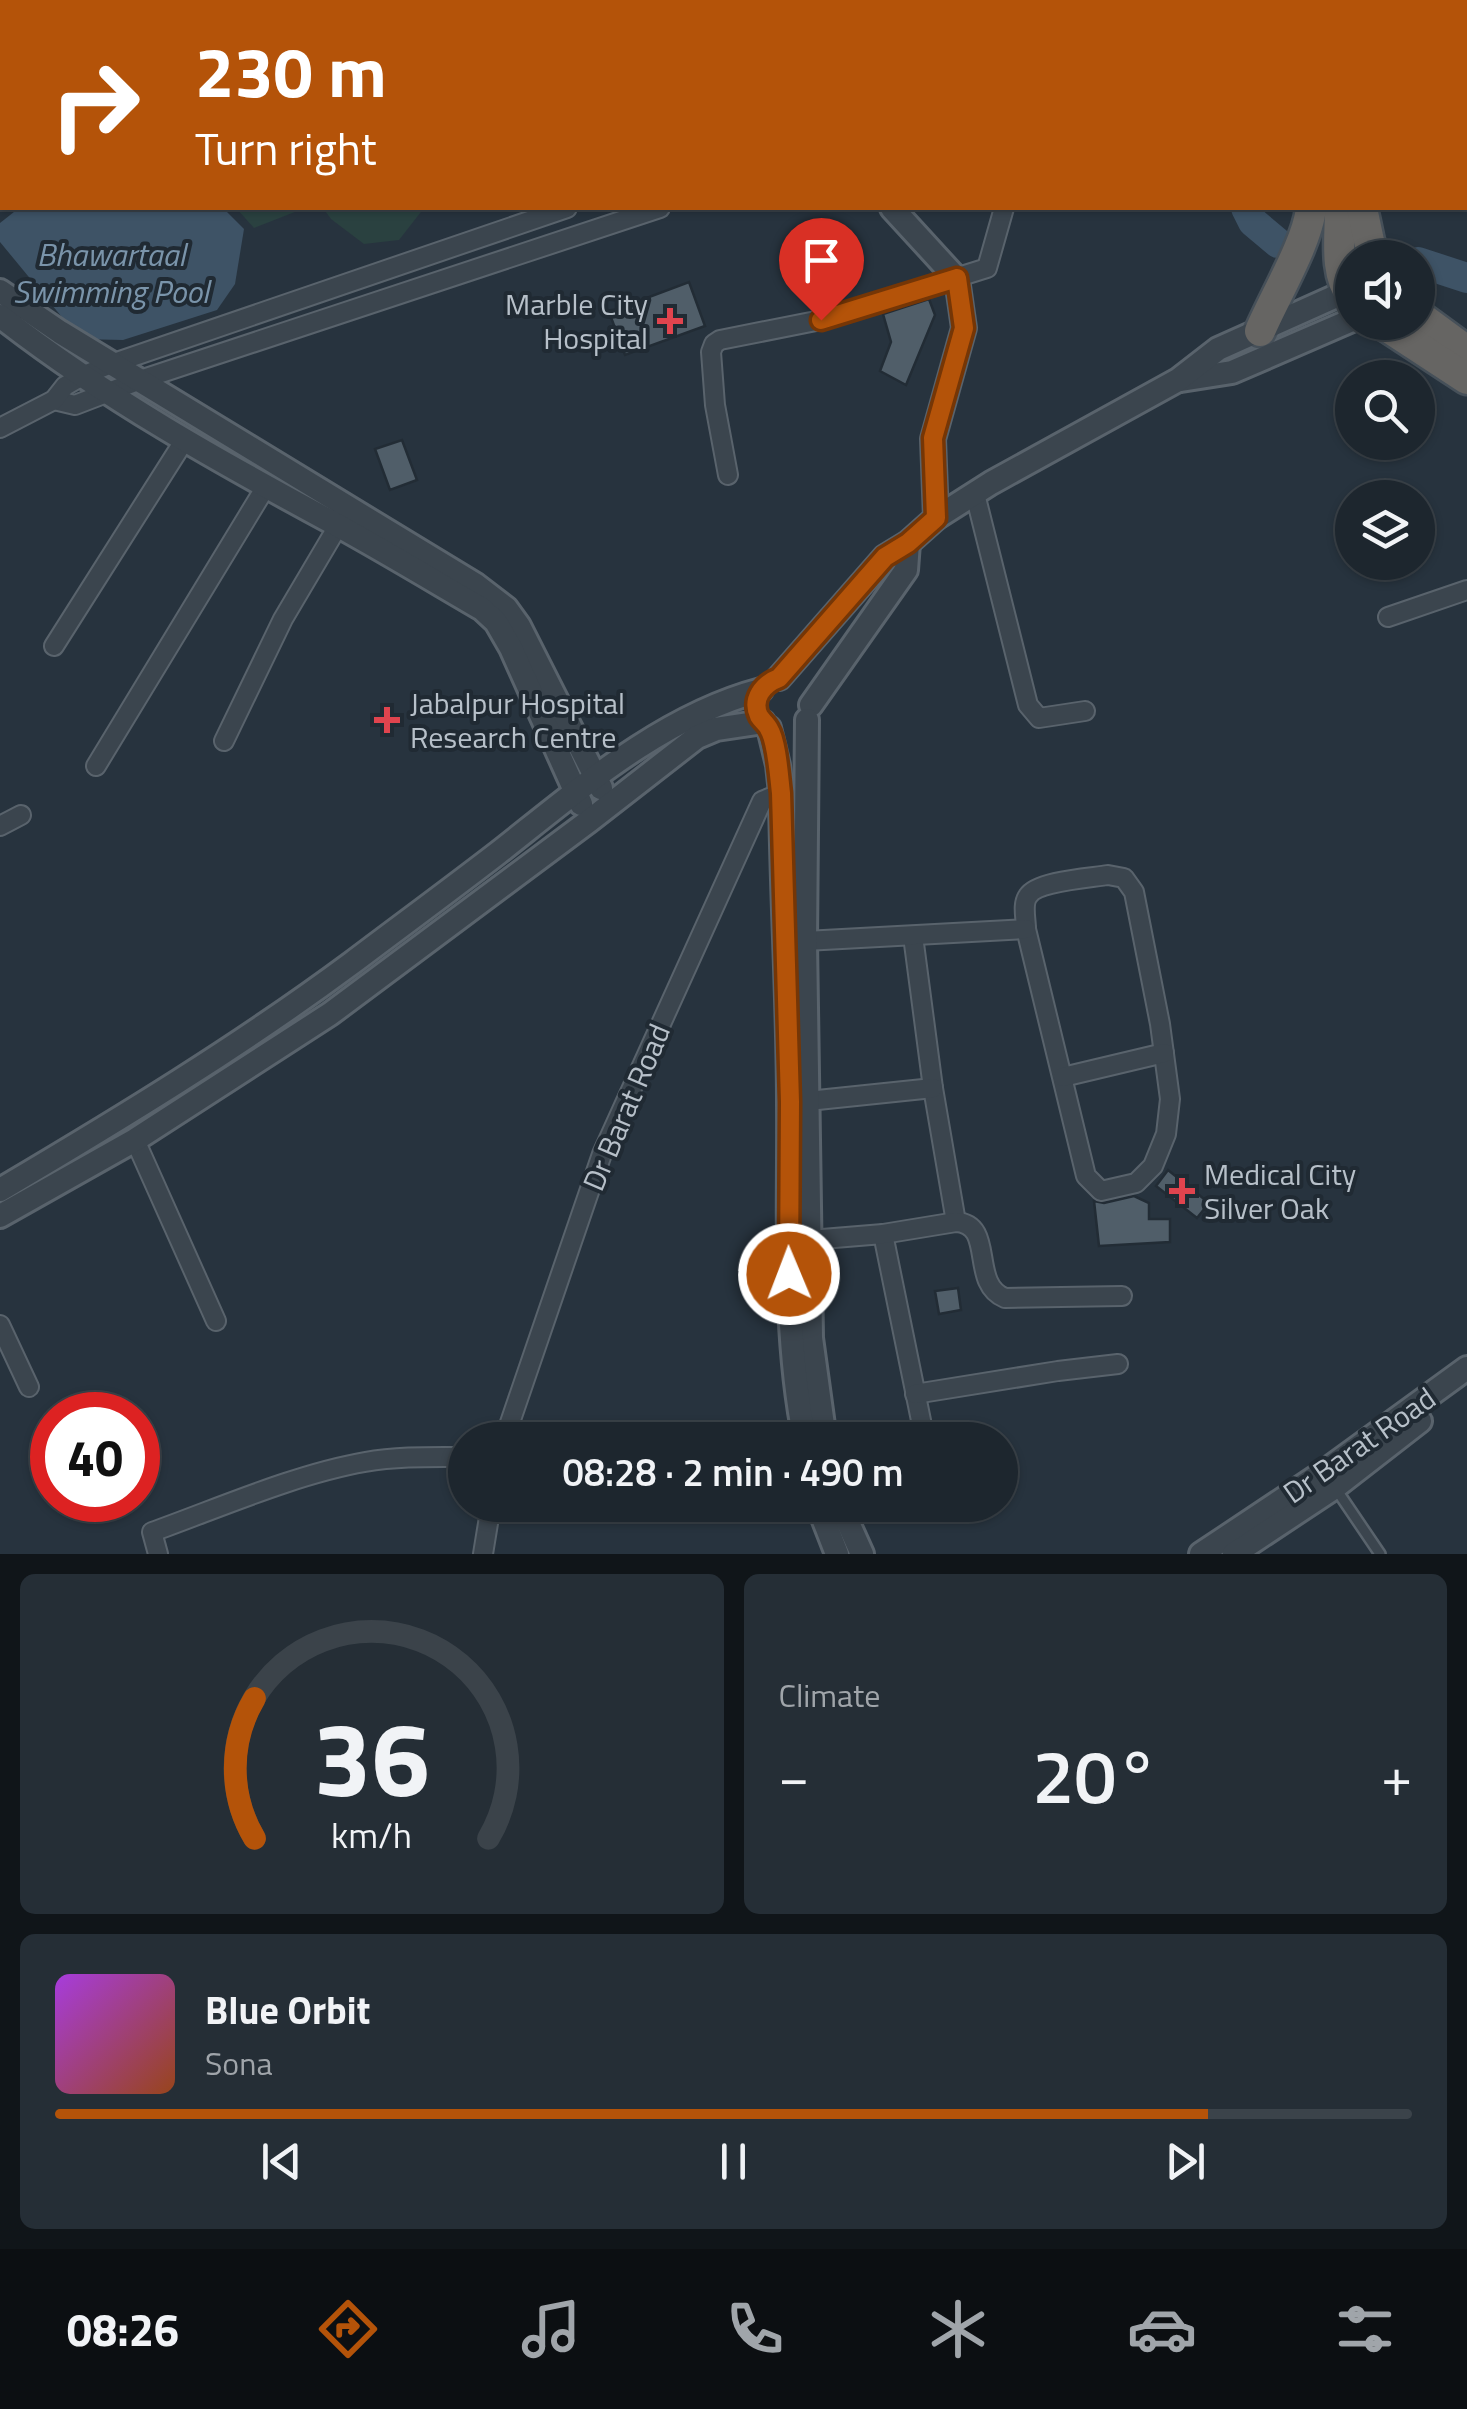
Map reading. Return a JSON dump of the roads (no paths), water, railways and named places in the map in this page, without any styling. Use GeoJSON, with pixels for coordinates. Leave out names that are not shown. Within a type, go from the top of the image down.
{"type":"FeatureCollection","features":[{"type":"Feature","properties":{"kind":"highway"},"geometry":{"type":"LineString","coordinates":[[1260,331],[1311,210]]}},
{"type":"Feature","properties":{"kind":"highway"},"geometry":{"type":"LineString","coordinates":[[1340,210],[1340,240]]}},
{"type":"Feature","properties":{"kind":"highway"},"geometry":{"type":"LineString","coordinates":[[1362,210],[1368,240]]}},
{"type":"Feature","properties":{"kind":"highway"},"geometry":{"type":"LineString","coordinates":[[1435,327],[1467,351]]}},
{"type":"Feature","properties":{"kind":"highway"},"geometry":{"type":"LineString","coordinates":[[1407,340],[1467,379]]}},
{"type":"Feature","properties":{"kind":"street"},"geometry":{"type":"LineString","coordinates":[[0,428],[54,400],[65,386],[114,364],[561,210]]}},
{"type":"Feature","properties":{"kind":"street"},"geometry":{"type":"LineString","coordinates":[[54,400],[75,405],[654,210]]}},
{"type":"Feature","properties":{"kind":"street"},"geometry":{"type":"LineString","coordinates":[[894,210],[957,278],[964,328],[933,438],[936,518]]}},
{"type":"Feature","properties":{"kind":"street"},"geometry":{"type":"LineString","coordinates":[[728,475],[715,405],[711,352],[714,344],[821,320],[987,268],[1003,210]]}},
{"type":"Feature","properties":{"kind":"street"},"geometry":{"type":"LineString","coordinates":[[0,291],[60,332],[476,585],[506,608],[608,804]]}},
{"type":"Feature","properties":{"kind":"street"},"geometry":{"type":"LineString","coordinates":[[801,1422],[791,1330],[788,1246],[790,1102],[781,793],[778,766],[757,706],[770,684],[885,557],[936,518],[1178,380],[1218,349],[1335,305]]}},
{"type":"Feature","properties":{"kind":"street"},"geometry":{"type":"LineString","coordinates":[[1178,380],[1232,372],[1335,310]]}},
{"type":"Feature","properties":{"kind":"street"},"geometry":{"type":"LineString","coordinates":[[0,316],[46,352],[184,441],[482,609],[496,622],[511,648],[589,821]]}},
{"type":"Feature","properties":{"kind":"street"},"geometry":{"type":"LineString","coordinates":[[54,646],[184,441]]}},
{"type":"Feature","properties":{"kind":"street"},"geometry":{"type":"LineString","coordinates":[[96,766],[265,488]]}},
{"type":"Feature","properties":{"kind":"street"},"geometry":{"type":"LineString","coordinates":[[975,494],[1028,706],[1039,718],[1085,712]]}},
{"type":"Feature","properties":{"kind":"street"},"geometry":{"type":"LineString","coordinates":[[224,741],[283,618],[338,526]]}},
{"type":"Feature","properties":{"kind":"street"},"geometry":{"type":"LineString","coordinates":[[0,1216],[135,1140],[330,1014],[697,737],[716,729],[766,725],[786,732],[795,730],[906,570],[908,543]]}},
{"type":"Feature","properties":{"kind":"street"},"geometry":{"type":"LineString","coordinates":[[1388,617],[1467,590]]}},
{"type":"Feature","properties":{"kind":"street"},"geometry":{"type":"LineString","coordinates":[[0,1190],[120,1119],[284,1012],[450,890],[594,775],[711,706],[786,678],[807,690],[809,712],[805,941],[811,1338],[823,1422]]}},
{"type":"Feature","properties":{"kind":"street","name":"Dr Barat Road"},"geometry":{"type":"LineString","coordinates":[[510,1422],[602,1154],[762,801],[781,793]]}},
{"type":"Feature","properties":{"kind":"street"},"geometry":{"type":"LineString","coordinates":[[0,826],[21,815]]}},
{"type":"Feature","properties":{"kind":"street"},"geometry":{"type":"LineString","coordinates":[[1108,876],[1124,878],[1134,892],[1170,1098],[1166,1134],[1152,1166],[1136,1184],[1101,1191],[1086,1176],[1026,929],[1025,901],[1030,892],[1043,886],[1108,876]]}},
{"type":"Feature","properties":{"kind":"street"},"geometry":{"type":"LineString","coordinates":[[805,941],[1026,929]]}},
{"type":"Feature","properties":{"kind":"street"},"geometry":{"type":"LineString","coordinates":[[912,936],[932,1088],[956,1222]]}},
{"type":"Feature","properties":{"kind":"street"},"geometry":{"type":"LineString","coordinates":[[1062,1078],[1164,1052]]}},
{"type":"Feature","properties":{"kind":"street"},"geometry":{"type":"LineString","coordinates":[[808,1101],[932,1088]]}},
{"type":"Feature","properties":{"kind":"street"},"geometry":{"type":"LineString","coordinates":[[135,1140],[216,1321]]}},
{"type":"Feature","properties":{"kind":"street"},"geometry":{"type":"LineString","coordinates":[[810,1240],[967,1222],[974,1228],[988,1287],[994,1294],[1004,1298],[1122,1296]]}},
{"type":"Feature","properties":{"kind":"street"},"geometry":{"type":"LineString","coordinates":[[883,1234],[920,1422]]}},
{"type":"Feature","properties":{"kind":"street"},"geometry":{"type":"LineString","coordinates":[[0,1325],[29,1386]]}},
{"type":"Feature","properties":{"kind":"street"},"geometry":{"type":"LineString","coordinates":[[915,1394],[1118,1364]]}},
{"type":"Feature","properties":{"kind":"street","name":"Dr Barat Road"},"geometry":{"type":"LineString","coordinates":[[1202,1554],[1467,1368]]}},
{"type":"Feature","properties":{"kind":"street","name":"Dr Barat Road"},"geometry":{"type":"LineString","coordinates":[[1234,1554],[1335,1486],[1467,1386]]}},
{"type":"Feature","properties":{"kind":"street"},"geometry":{"type":"LineString","coordinates":[[158,1554],[152,1532],[302,1479],[377,1460],[448,1457]]}},
{"type":"Feature","properties":{"kind":"street"},"geometry":{"type":"LineString","coordinates":[[483,1554],[488,1522]]}},
{"type":"Feature","properties":{"kind":"street"},"geometry":{"type":"LineString","coordinates":[[824,1522],[836,1554]]}},
{"type":"Feature","properties":{"kind":"street"},"geometry":{"type":"LineString","coordinates":[[848,1522],[862,1554]]}},
{"type":"Feature","properties":{"kind":"lane"},"geometry":{"type":"LineString","coordinates":[[1335,1486],[1380,1554]]}},
{"type":"Feature","properties":{"kind":"water","name":"Bhawartaal Swimming Pool"},"geometry":{"type":"Polygon","coordinates":[[[16,210],[225,210],[244,229],[235,284],[217,310],[123,340],[80,339],[0,242],[0,223],[16,210]]]}},
{"type":"Feature","properties":{"kind":"waterway"},"geometry":{"type":"LineString","coordinates":[[1247,210],[1253,222],[1278,243]]}},
{"type":"Feature","properties":{"kind":"waterway"},"geometry":{"type":"LineString","coordinates":[[1435,268],[1467,278]]}},
{"type":"Feature","properties":{"kind":"place","name":"Marble City Hospital"},"geometry":{"type":"Point","coordinates":[670,321]}},
{"type":"Feature","properties":{"kind":"place","name":"Jabalpur Hospital Research Centre"},"geometry":{"type":"Point","coordinates":[387,720]}},
{"type":"Feature","properties":{"kind":"place","name":"Medical City Silver Oak"},"geometry":{"type":"Point","coordinates":[1182,1191]}}]}
